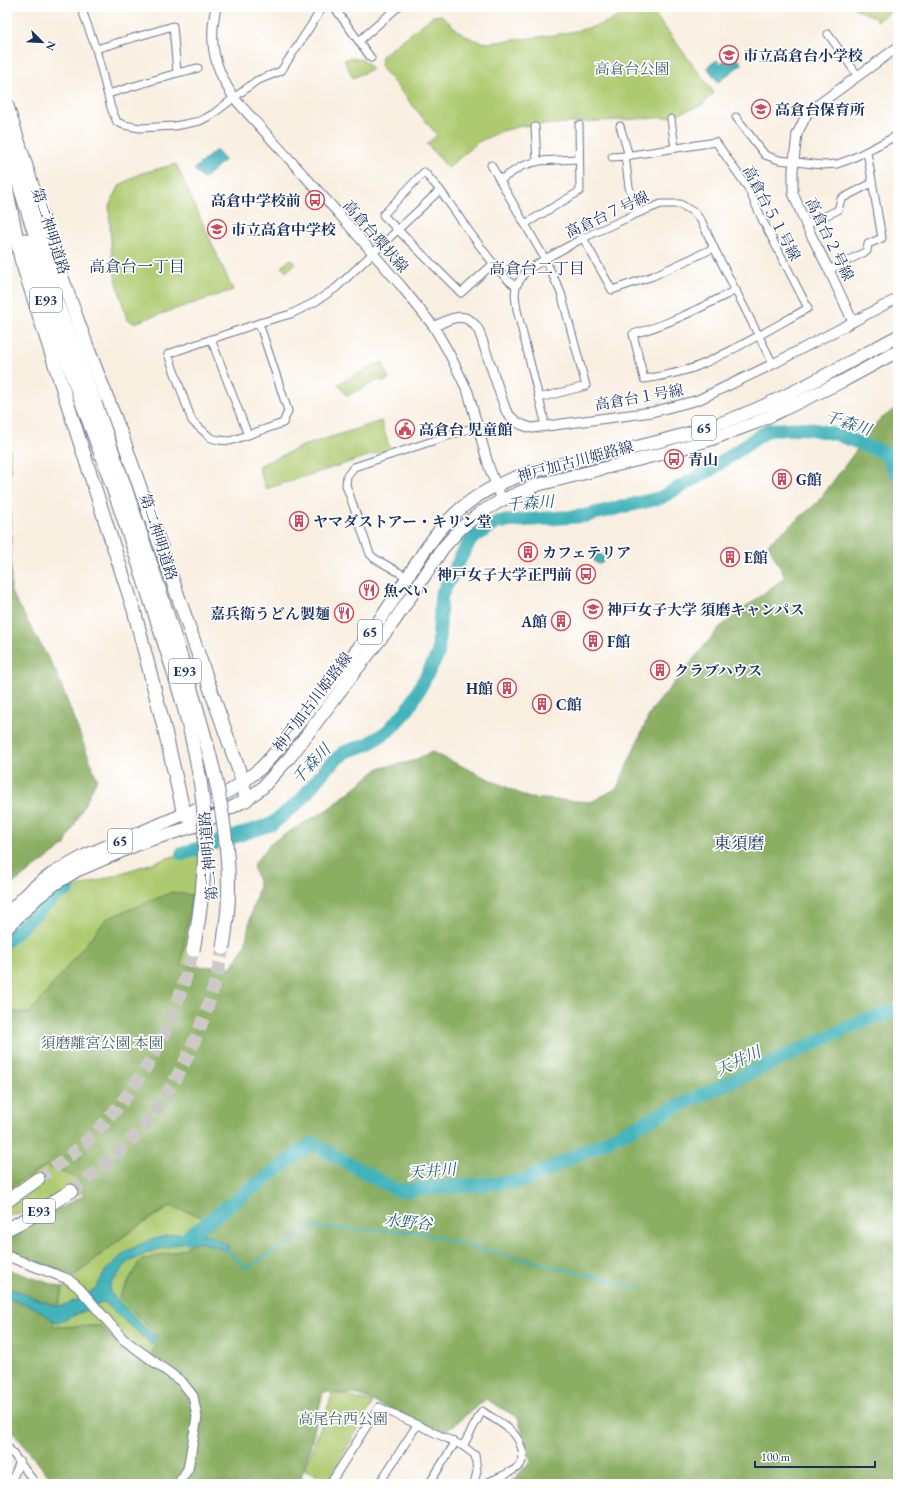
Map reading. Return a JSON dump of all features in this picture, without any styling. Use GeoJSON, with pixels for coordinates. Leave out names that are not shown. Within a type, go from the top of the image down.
{"type":"FeatureCollection","features":[{"type":"Feature","properties":{"kind":"highway"},"geometry":{"type":"LineString","coordinates":[[7,106],[16,189],[21,259],[134,610],[165,731],[184,814],[198,825]]}},
{"type":"Feature","properties":{"kind":"highway","name":"第二神明道路"},"geometry":{"type":"LineString","coordinates":[[7,147],[16,189],[90,405],[154,575],[194,701],[214,774],[224,828],[227,861],[228,905],[223,948]]}},
{"type":"Feature","properties":{"kind":"highway"},"geometry":{"type":"LineString","coordinates":[[16,189],[55,258],[86,344],[123,439],[243,782],[246,800]]}},
{"type":"Feature","properties":{"kind":"highway","name":"第二神明道路"},"geometry":{"type":"LineString","coordinates":[[90,405],[117,497],[175,676],[194,748],[203,803],[205,849],[202,897],[193,950]]}},
{"type":"Feature","properties":{"kind":"highway","name":"E93"},"geometry":{"type":"LineString","coordinates":[[7,1201],[38,1179]]}},
{"type":"Feature","properties":{"kind":"highway","name":"E93"},"geometry":{"type":"LineString","coordinates":[[7,1229],[71,1191]]}},
{"type":"Feature","properties":{"kind":"main road","name":"神戸加古川姫路線"},"geometry":{"type":"LineString","coordinates":[[7,914],[34,887],[52,874],[86,855],[211,803],[243,782],[262,767],[376,626],[431,540],[452,517],[475,498],[497,485],[526,474],[709,427],[797,390],[898,336]]}},
{"type":"Feature","properties":{"kind":"main road","name":"神戸加古川姫路線"},"geometry":{"type":"LineString","coordinates":[[7,928],[41,895],[76,872],[143,842],[198,825],[246,800],[266,784],[290,758],[356,670],[393,624],[437,556],[449,541],[470,520],[502,500],[537,485],[673,451],[738,430],[795,405],[843,381],[898,350]]}},
{"type":"Feature","properties":{"kind":"street"},"geometry":{"type":"LineString","coordinates":[[81,7],[96,49],[111,108],[117,122],[140,128],[175,126],[200,121],[236,100],[256,81],[281,71],[322,7]]}},
{"type":"Feature","properties":{"kind":"street","name":"高倉台環状線"},"geometry":{"type":"LineString","coordinates":[[216,7],[212,26],[212,44],[215,60],[226,85],[236,100],[339,214],[402,287],[434,327],[450,353],[468,392],[489,467],[502,500]]}},
{"type":"Feature","properties":{"kind":"street"},"geometry":{"type":"LineString","coordinates":[[334,7],[371,58]]}},
{"type":"Feature","properties":{"kind":"street"},"geometry":{"type":"LineString","coordinates":[[359,41],[398,7]]}},
{"type":"Feature","properties":{"kind":"street"},"geometry":{"type":"LineString","coordinates":[[96,49],[173,26],[178,73]]}},
{"type":"Feature","properties":{"kind":"street"},"geometry":{"type":"LineString","coordinates":[[828,34],[858,76]]}},
{"type":"Feature","properties":{"kind":"street","name":"高倉台２号線"},"geometry":{"type":"LineString","coordinates":[[853,322],[829,270],[806,226],[793,193],[794,161],[798,134],[808,112],[898,48]]}},
{"type":"Feature","properties":{"kind":"street"},"geometry":{"type":"LineString","coordinates":[[108,94],[198,68]]}},
{"type":"Feature","properties":{"kind":"street"},"geometry":{"type":"LineString","coordinates":[[736,117],[765,155],[779,160],[822,165],[837,164],[867,152],[898,135]]}},
{"type":"Feature","properties":{"kind":"street"},"geometry":{"type":"LineString","coordinates":[[671,119],[675,148]]}},
{"type":"Feature","properties":{"kind":"street"},"geometry":{"type":"LineString","coordinates":[[525,224],[580,191],[578,159],[579,125]]}},
{"type":"Feature","properties":{"kind":"street"},"geometry":{"type":"LineString","coordinates":[[620,126],[627,156],[629,187],[638,213]]}},
{"type":"Feature","properties":{"kind":"street"},"geometry":{"type":"LineString","coordinates":[[535,127],[537,162]]}},
{"type":"Feature","properties":{"kind":"street","name":"高倉台５１号線"},"geometry":{"type":"LineString","coordinates":[[612,157],[716,142],[748,188],[763,221],[808,308],[759,336]]}},
{"type":"Feature","properties":{"kind":"street"},"geometry":{"type":"LineString","coordinates":[[829,270],[867,251],[868,244],[882,238],[867,152]]}},
{"type":"Feature","properties":{"kind":"street"},"geometry":{"type":"LineString","coordinates":[[500,180],[522,166],[537,162],[578,159]]}},
{"type":"Feature","properties":{"kind":"street"},"geometry":{"type":"LineString","coordinates":[[491,165],[545,259],[561,293],[586,386],[539,398]]}},
{"type":"Feature","properties":{"kind":"street"},"geometry":{"type":"LineString","coordinates":[[494,263],[461,294],[383,215],[424,172],[440,190],[494,263],[512,284],[516,286],[515,294],[517,310],[544,418],[544,427]]}},
{"type":"Feature","properties":{"kind":"street"},"geometry":{"type":"LineString","coordinates":[[806,226],[838,210],[841,199],[872,183]]}},
{"type":"Feature","properties":{"kind":"street"},"geometry":{"type":"LineString","coordinates":[[259,323],[288,411],[283,423],[230,441],[211,438],[192,421],[168,354],[259,323],[291,314],[315,302],[336,288],[440,190]]}},
{"type":"Feature","properties":{"kind":"street","name":"高倉台７号線"},"geometry":{"type":"LineString","coordinates":[[516,286],[526,271],[583,238],[661,204],[680,204],[695,213],[702,222],[773,364]]}},
{"type":"Feature","properties":{"kind":"street"},"geometry":{"type":"LineString","coordinates":[[583,238],[612,290],[653,276],[714,248]]}},
{"type":"Feature","properties":{"kind":"street"},"geometry":{"type":"LineString","coordinates":[[736,290],[689,314],[633,334],[644,379],[679,372],[698,366],[759,336]]}},
{"type":"Feature","properties":{"kind":"street","name":"高倉台１号線"},"geometry":{"type":"LineString","coordinates":[[434,327],[447,319],[455,317],[466,319],[476,325],[506,411],[513,420],[532,428],[652,412],[698,400],[773,364],[898,298]]}},
{"type":"Feature","properties":{"kind":"street"},"geometry":{"type":"LineString","coordinates":[[211,339],[248,435]]}},
{"type":"Feature","properties":{"kind":"street"},"geometry":{"type":"LineString","coordinates":[[407,577],[370,554],[346,485],[347,476],[354,467],[478,426]]}},
{"type":"Feature","properties":{"kind":"street"},"geometry":{"type":"LineString","coordinates":[[7,1256],[68,1279],[79,1288],[123,1339],[182,1382],[193,1396],[198,1417],[188,1469],[178,1484]]}},
{"type":"Feature","properties":{"kind":"street"},"geometry":{"type":"LineString","coordinates":[[330,1484],[379,1407],[463,1446],[475,1455],[477,1471],[474,1484]]}},
{"type":"Feature","properties":{"kind":"street"},"geometry":{"type":"LineString","coordinates":[[463,1446],[482,1411],[513,1431],[521,1444],[523,1454],[521,1464],[515,1469],[484,1484]]}},
{"type":"Feature","properties":{"kind":"street"},"geometry":{"type":"LineString","coordinates":[[379,1484],[417,1425]]}},
{"type":"Feature","properties":{"kind":"street"},"geometry":{"type":"LineString","coordinates":[[429,1484],[455,1443]]}},
{"type":"Feature","properties":{"kind":"street"},"geometry":{"type":"LineString","coordinates":[[7,1446],[36,1484]]}},
{"type":"Feature","properties":{"kind":"street"},"geometry":{"type":"LineString","coordinates":[[10,1484],[20,1462]]}},
{"type":"Feature","properties":{"kind":"green space","name":"高倉台公園"},"geometry":{"type":"Polygon","coordinates":[[[631,7],[651,9],[714,93],[702,105],[669,117],[521,126],[502,131],[478,142],[448,168],[427,144],[437,135],[381,67],[382,56],[433,16],[441,15],[462,34],[474,40],[489,43],[582,30],[613,20],[631,7]]]}},
{"type":"Feature","properties":{"kind":"green space"},"geometry":{"type":"Polygon","coordinates":[[[886,7],[890,12],[877,21],[875,18],[854,8],[886,7]]]}},
{"type":"Feature","properties":{"kind":"green space"},"geometry":{"type":"Polygon","coordinates":[[[349,58],[364,60],[372,69],[353,78],[344,60],[349,58]]]}},
{"type":"Feature","properties":{"kind":"green space"},"geometry":{"type":"Polygon","coordinates":[[[176,164],[233,290],[134,323],[127,319],[112,265],[109,206],[120,185],[139,174],[176,164]]]}},
{"type":"Feature","properties":{"kind":"green space"},"geometry":{"type":"Polygon","coordinates":[[[291,259],[296,263],[286,272],[281,267],[291,259]]]}},
{"type":"Feature","properties":{"kind":"green space"},"geometry":{"type":"Polygon","coordinates":[[[382,362],[389,379],[383,382],[381,379],[347,396],[338,384],[382,362]]]}},
{"type":"Feature","properties":{"kind":"green space"},"geometry":{"type":"Polygon","coordinates":[[[898,407],[898,1484],[509,1484],[531,1461],[518,1418],[486,1399],[444,1433],[358,1395],[323,1392],[310,1450],[299,1484],[55,1484],[7,1424],[7,1269],[63,1288],[52,1327],[100,1326],[144,1366],[160,1339],[119,1298],[140,1261],[184,1249],[217,1222],[170,1206],[132,1230],[74,1276],[7,1251],[7,1237],[84,1195],[77,1178],[46,1166],[7,1189],[7,1012],[30,1013],[106,919],[172,892],[192,895],[181,965],[230,968],[245,946],[251,914],[259,886],[253,865],[272,842],[328,809],[379,768],[410,762],[432,752],[529,798],[591,802],[617,788],[651,711],[720,627],[785,577],[768,544],[817,503],[878,421],[898,407]]]}},
{"type":"Feature","properties":{"kind":"green space"},"geometry":{"type":"Polygon","coordinates":[[[381,421],[390,449],[266,489],[258,466],[303,446],[381,421]]]}},
{"type":"Feature","properties":{"kind":"green space"},"geometry":{"type":"Polygon","coordinates":[[[7,433],[10,451],[11,592],[56,672],[97,779],[64,846],[7,888],[7,433]]]}},
{"type":"Feature","properties":{"kind":"green space","name":"須磨離宮公園 本園"},"geometry":{"type":"Polygon","coordinates":[[[202,847],[189,946],[201,1077],[92,1190],[7,1217],[7,939],[56,894],[202,847]]]}},
{"type":"Feature","properties":{"kind":"green space"},"geometry":{"type":"Polygon","coordinates":[[[171,1206],[217,1222],[184,1249],[140,1261],[119,1297],[161,1339],[144,1366],[100,1326],[51,1327],[63,1288],[74,1276],[132,1230],[171,1206]]]}},
{"type":"Feature","properties":{"kind":"green space","name":"高尾台西公園"},"geometry":{"type":"Polygon","coordinates":[[[333,1392],[373,1403],[329,1479],[305,1470],[333,1392]]]}},
{"type":"Feature","properties":{"kind":"water"},"geometry":{"type":"Polygon","coordinates":[[[734,54],[742,64],[718,82],[707,67],[717,60],[720,64],[734,54]]]}},
{"type":"Feature","properties":{"kind":"water"},"geometry":{"type":"Polygon","coordinates":[[[216,150],[225,160],[203,179],[194,169],[216,150]]]}},
{"type":"Feature","properties":{"kind":"water"},"geometry":{"type":"Polygon","coordinates":[[[597,554],[601,554],[604,559],[601,564],[597,564],[594,561],[594,557],[597,554]]]}},
{"type":"Feature","properties":{"kind":"water"},"geometry":{"type":"Polygon","coordinates":[[[174,1234],[208,1235],[229,1246],[227,1252],[213,1245],[188,1241],[147,1253],[127,1263],[110,1285],[110,1292],[145,1328],[157,1338],[152,1345],[104,1302],[57,1323],[34,1307],[7,1298],[7,1287],[59,1307],[79,1299],[97,1287],[105,1271],[127,1251],[150,1240],[174,1234]]]}},
{"type":"Feature","properties":{"kind":"waterway","name":"千森川"},"geometry":{"type":"LineString","coordinates":[[182,854],[272,824],[300,801],[328,766],[345,752],[368,744],[388,731],[409,708],[438,654],[441,596],[461,557],[472,538],[498,522],[584,516],[660,498],[710,470],[768,430],[805,428],[836,434],[885,453],[898,475]]}},
{"type":"Feature","properties":{"kind":"waterway","name":"千森川"},"geometry":{"type":"LineString","coordinates":[[7,940],[56,895],[68,889]]}},
{"type":"Feature","properties":{"kind":"waterway","name":"天井川"},"geometry":{"type":"LineString","coordinates":[[187,1237],[312,1143],[398,1191],[524,1181],[678,1106],[865,1020],[898,1010]]}},
{"type":"Feature","properties":{"kind":"waterway","name":"水野谷"},"geometry":{"type":"LineString","coordinates":[[226,1250],[247,1268],[314,1227],[418,1232],[477,1248],[642,1288]]}},
{"type":"Feature","properties":{"kind":"tunnel"},"geometry":{"type":"LineString","coordinates":[[71,1191],[125,1146],[161,1103],[188,1054],[199,1029],[209,1003],[223,948]]}},
{"type":"Feature","properties":{"kind":"tunnel"},"geometry":{"type":"LineString","coordinates":[[38,1179],[72,1154],[91,1137],[110,1117],[142,1074],[167,1027],[186,977],[193,950]]}},
{"type":"Feature","properties":{"kind":"place","name":"市立高倉台小学校"},"geometry":{"type":"Point","coordinates":[729,55]}},
{"type":"Feature","properties":{"kind":"place","name":"高倉台保育所"},"geometry":{"type":"Point","coordinates":[761,109]}},
{"type":"Feature","properties":{"kind":"place","name":"高倉中学校前"},"geometry":{"type":"Point","coordinates":[315,200]}},
{"type":"Feature","properties":{"kind":"place","name":"市立高倉中学校"},"geometry":{"type":"Point","coordinates":[217,229]}},
{"type":"Feature","properties":{"kind":"place","name":"高倉台 児童館"},"geometry":{"type":"Point","coordinates":[405,429]}},
{"type":"Feature","properties":{"kind":"place","name":"青山"},"geometry":{"type":"Point","coordinates":[674,459]}},
{"type":"Feature","properties":{"kind":"place","name":"G館"},"geometry":{"type":"Point","coordinates":[782,479]}},
{"type":"Feature","properties":{"kind":"place","name":"ヤマダストアー・キリン堂"},"geometry":{"type":"Point","coordinates":[299,521]}},
{"type":"Feature","properties":{"kind":"place","name":"カフェテリア"},"geometry":{"type":"Point","coordinates":[528,552]}},
{"type":"Feature","properties":{"kind":"place","name":"E館"},"geometry":{"type":"Point","coordinates":[730,557]}},
{"type":"Feature","properties":{"kind":"place","name":"神戸女子大学正門前"},"geometry":{"type":"Point","coordinates":[586,574]}},
{"type":"Feature","properties":{"kind":"place","name":"魚べい"},"geometry":{"type":"Point","coordinates":[369,590]}},
{"type":"Feature","properties":{"kind":"place","name":"神戸女子大学 須磨キャンパス"},"geometry":{"type":"Point","coordinates":[593,609]}},
{"type":"Feature","properties":{"kind":"place","name":"嘉兵衛うどん製麺"},"geometry":{"type":"Point","coordinates":[344,613]}},
{"type":"Feature","properties":{"kind":"place","name":"A館"},"geometry":{"type":"Point","coordinates":[561,621]}},
{"type":"Feature","properties":{"kind":"place","name":"F館"},"geometry":{"type":"Point","coordinates":[593,641]}},
{"type":"Feature","properties":{"kind":"place","name":"クラブハウス"},"geometry":{"type":"Point","coordinates":[660,670]}},
{"type":"Feature","properties":{"kind":"place","name":"H館"},"geometry":{"type":"Point","coordinates":[507,688]}},
{"type":"Feature","properties":{"kind":"place","name":"C館"},"geometry":{"type":"Point","coordinates":[542,704]}},
{"type":"Feature","properties":{"kind":"district","name":"高倉台一丁目"},"geometry":{"type":"Point","coordinates":[137,266]}},
{"type":"Feature","properties":{"kind":"district","name":"高倉台二丁目"},"geometry":{"type":"Point","coordinates":[537,268]}},
{"type":"Feature","properties":{"kind":"district","name":"東須磨"},"geometry":{"type":"Point","coordinates":[739,843]}}]}
